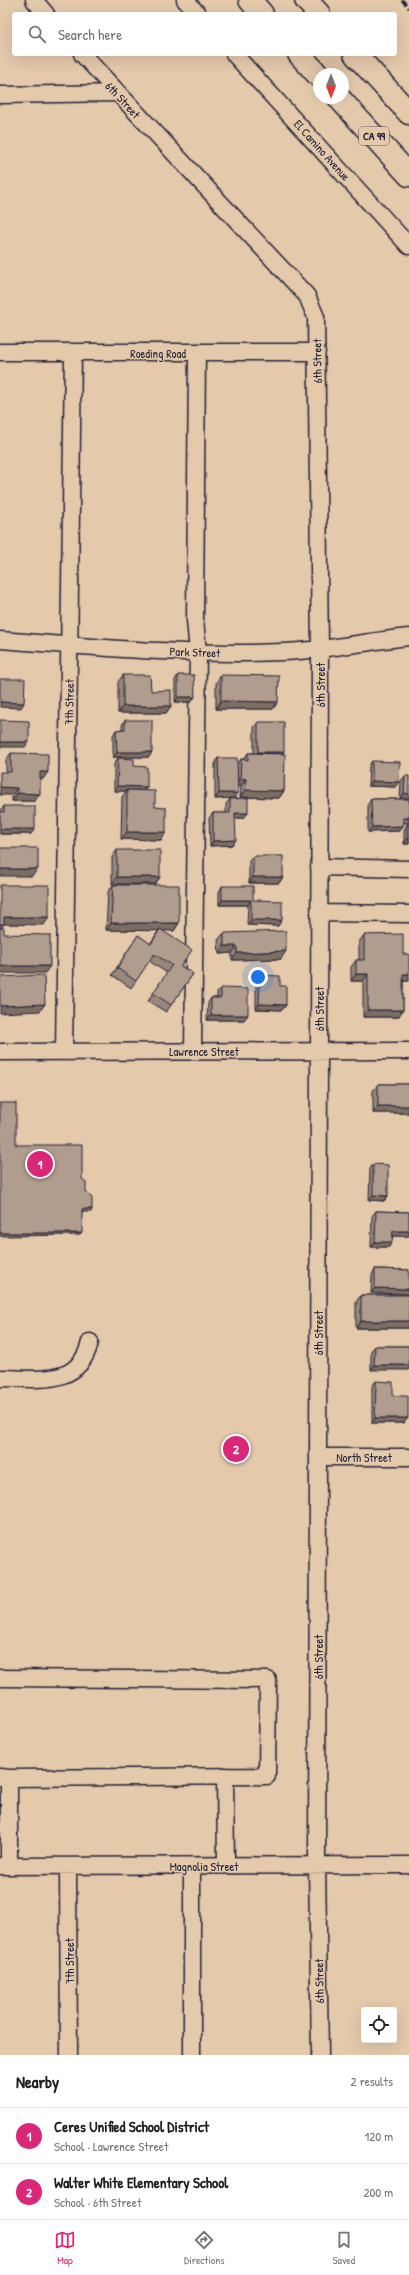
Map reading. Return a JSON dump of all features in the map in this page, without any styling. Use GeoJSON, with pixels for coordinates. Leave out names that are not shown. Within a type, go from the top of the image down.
{"type":"FeatureCollection","features":[{"type":"Feature","properties":{"kind":"highway"},"geometry":{"type":"LineString","coordinates":[[250,0],[260,12]]}},
{"type":"Feature","properties":{"kind":"highway"},"geometry":{"type":"LineString","coordinates":[[306,0],[317,12]]}},
{"type":"Feature","properties":{"kind":"highway"},"geometry":{"type":"LineString","coordinates":[[301,56],[313,69]]}},
{"type":"Feature","properties":{"kind":"highway"},"geometry":{"type":"LineString","coordinates":[[357,56],[409,114]]}},
{"type":"Feature","properties":{"kind":"highway","name":"CA 99"},"geometry":{"type":"LineString","coordinates":[[344,104],[409,175]]}},
{"type":"Feature","properties":{"kind":"street"},"geometry":{"type":"LineString","coordinates":[[34,0],[44,12]]}},
{"type":"Feature","properties":{"kind":"street"},"geometry":{"type":"LineString","coordinates":[[185,0],[196,12]]}},
{"type":"Feature","properties":{"kind":"street","name":"6th Street"},"geometry":{"type":"LineString","coordinates":[[84,56],[307,296],[316,317],[320,649],[317,1865],[320,2055]]}},
{"type":"Feature","properties":{"kind":"street","name":"El Camino Avenue"},"geometry":{"type":"LineString","coordinates":[[236,56],[409,246]]}},
{"type":"Feature","properties":{"kind":"street"},"geometry":{"type":"LineString","coordinates":[[0,95],[117,93]]}},
{"type":"Feature","properties":{"kind":"street","name":"Roeding Road"},"geometry":{"type":"LineString","coordinates":[[0,352],[317,352]]}},
{"type":"Feature","properties":{"kind":"street"},"geometry":{"type":"LineString","coordinates":[[193,1051],[198,652],[195,620],[197,352]]}},
{"type":"Feature","properties":{"kind":"street","name":"7th Street"},"geometry":{"type":"LineString","coordinates":[[64,1052],[73,353]]}},
{"type":"Feature","properties":{"kind":"street","name":"Park Street"},"geometry":{"type":"LineString","coordinates":[[389,639],[409,627]]}},
{"type":"Feature","properties":{"kind":"street","name":"Park Street"},"geometry":{"type":"LineString","coordinates":[[0,640],[198,652],[262,653],[320,649],[409,637]]}},
{"type":"Feature","properties":{"kind":"street"},"geometry":{"type":"LineString","coordinates":[[319,867],[409,869]]}},
{"type":"Feature","properties":{"kind":"street"},"geometry":{"type":"LineString","coordinates":[[319,912],[409,914]]}},
{"type":"Feature","properties":{"kind":"street","name":"Lawrence Street"},"geometry":{"type":"LineString","coordinates":[[0,1052],[409,1051]]}},
{"type":"Feature","properties":{"kind":"street"},"geometry":{"type":"LineString","coordinates":[[0,1378],[57,1378],[68,1374],[78,1367],[87,1355],[90,1342]]}},
{"type":"Feature","properties":{"kind":"street","name":"North Street"},"geometry":{"type":"LineString","coordinates":[[318,1458],[409,1457]]}},
{"type":"Feature","properties":{"kind":"street"},"geometry":{"type":"LineString","coordinates":[[0,1678],[268,1680],[267,1776],[4,1778],[5,1866]]}},
{"type":"Feature","properties":{"kind":"street"},"geometry":{"type":"LineString","coordinates":[[225,1776],[226,1865]]}},
{"type":"Feature","properties":{"kind":"street","name":"Magnolia Street"},"geometry":{"type":"LineString","coordinates":[[5,1866],[409,1865]]}},
{"type":"Feature","properties":{"kind":"street","name":"7th Street"},"geometry":{"type":"LineString","coordinates":[[68,1866],[69,2055]]}},
{"type":"Feature","properties":{"kind":"street"},"geometry":{"type":"LineString","coordinates":[[192,1866],[192,2055]]}},
{"type":"Feature","properties":{"kind":"building"},"geometry":{"type":"Polygon","coordinates":[[[123,675],[150,675],[151,691],[171,690],[171,706],[123,706],[123,675]]]}},
{"type":"Feature","properties":{"kind":"building"},"geometry":{"type":"Polygon","coordinates":[[[178,675],[194,675],[195,697],[178,697],[178,675]]]}},
{"type":"Feature","properties":{"kind":"building"},"geometry":{"type":"Polygon","coordinates":[[[221,675],[279,676],[278,702],[221,701],[221,675]]]}},
{"type":"Feature","properties":{"kind":"building"},"geometry":{"type":"Polygon","coordinates":[[[0,679],[25,679],[24,703],[0,702],[0,679]]]}},
{"type":"Feature","properties":{"kind":"building"},"geometry":{"type":"Polygon","coordinates":[[[0,720],[29,721],[29,742],[0,742],[0,720]]]}},
{"type":"Feature","properties":{"kind":"building"},"geometry":{"type":"Polygon","coordinates":[[[125,720],[152,720],[152,752],[117,752],[116,730],[125,729],[125,720]]]}},
{"type":"Feature","properties":{"kind":"building"},"geometry":{"type":"Polygon","coordinates":[[[258,722],[284,722],[284,752],[258,752],[258,722]]]}},
{"type":"Feature","properties":{"kind":"building"},"geometry":{"type":"Polygon","coordinates":[[[11,753],[48,754],[48,772],[40,772],[40,794],[17,793],[17,788],[0,787],[0,772],[11,772],[11,753]]]}},
{"type":"Feature","properties":{"kind":"building"},"geometry":{"type":"Polygon","coordinates":[[[248,753],[285,754],[284,791],[245,790],[246,779],[240,778],[241,759],[248,760],[248,753]]]}},
{"type":"Feature","properties":{"kind":"building"},"geometry":{"type":"Polygon","coordinates":[[[118,758],[134,759],[134,766],[147,767],[147,787],[117,786],[118,758]]]}},
{"type":"Feature","properties":{"kind":"building"},"geometry":{"type":"Polygon","coordinates":[[[218,758],[237,758],[238,793],[219,793],[218,758]]]}},
{"type":"Feature","properties":{"kind":"building"},"geometry":{"type":"Polygon","coordinates":[[[372,761],[400,762],[399,782],[372,781],[372,761]]]}},
{"type":"Feature","properties":{"kind":"building"},"geometry":{"type":"Polygon","coordinates":[[[405,776],[409,776],[409,794],[404,793],[405,776]]]}},
{"type":"Feature","properties":{"kind":"building"},"geometry":{"type":"Polygon","coordinates":[[[127,790],[155,791],[155,807],[166,808],[166,832],[127,832],[127,790]]]}},
{"type":"Feature","properties":{"kind":"building"},"geometry":{"type":"Polygon","coordinates":[[[248,798],[248,813],[235,813],[236,840],[213,841],[213,813],[230,813],[230,799],[248,798]]]}},
{"type":"Feature","properties":{"kind":"building"},"geometry":{"type":"Polygon","coordinates":[[[371,799],[409,799],[409,818],[403,818],[403,826],[372,827],[371,799]]]}},
{"type":"Feature","properties":{"kind":"building"},"geometry":{"type":"Polygon","coordinates":[[[4,806],[35,806],[35,829],[0,829],[0,812],[4,812],[4,806]]]}},
{"type":"Feature","properties":{"kind":"building"},"geometry":{"type":"Polygon","coordinates":[[[407,824],[409,824],[409,839],[407,839],[407,824]]]}},
{"type":"Feature","properties":{"kind":"building"},"geometry":{"type":"Polygon","coordinates":[[[0,848],[38,848],[38,869],[0,869],[0,848]]]}},
{"type":"Feature","properties":{"kind":"building"},"geometry":{"type":"Polygon","coordinates":[[[117,850],[160,850],[160,877],[117,877],[117,850]]]}},
{"type":"Feature","properties":{"kind":"building"},"geometry":{"type":"Polygon","coordinates":[[[253,856],[283,856],[283,877],[253,877],[253,856]]]}},
{"type":"Feature","properties":{"kind":"building"},"geometry":{"type":"Polygon","coordinates":[[[0,885],[49,885],[49,917],[4,917],[4,924],[0,924],[0,885]]]}},
{"type":"Feature","properties":{"kind":"building"},"geometry":{"type":"Polygon","coordinates":[[[113,885],[179,885],[179,923],[111,923],[113,885]]]}},
{"type":"Feature","properties":{"kind":"building"},"geometry":{"type":"Polygon","coordinates":[[[222,886],[253,886],[253,900],[282,901],[282,920],[251,920],[251,900],[222,900],[222,886]]]}},
{"type":"Feature","properties":{"kind":"building"},"geometry":{"type":"Polygon","coordinates":[[[0,928],[4,928],[4,934],[50,935],[50,966],[0,966],[0,928]]]}},
{"type":"Feature","properties":{"kind":"building"},"geometry":{"type":"Polygon","coordinates":[[[160,929],[192,950],[181,966],[193,974],[171,1005],[153,993],[172,965],[154,954],[136,981],[117,968],[138,935],[151,944],[160,929]]]}},
{"type":"Feature","properties":{"kind":"building"},"geometry":{"type":"Polygon","coordinates":[[[286,931],[286,951],[237,953],[237,946],[224,946],[224,933],[286,931]]]}},
{"type":"Feature","properties":{"kind":"building"},"geometry":{"type":"Polygon","coordinates":[[[403,934],[403,954],[409,954],[409,974],[403,974],[403,1010],[368,1010],[368,974],[356,974],[356,960],[364,960],[364,935],[403,934]]]}},
{"type":"Feature","properties":{"kind":"building"},"geometry":{"type":"Polygon","coordinates":[[[44,975],[45,1004],[0,1006],[0,977],[44,975]]]}},
{"type":"Feature","properties":{"kind":"building"},"geometry":{"type":"Polygon","coordinates":[[[260,975],[280,976],[280,986],[286,986],[286,1005],[259,1004],[260,975]]]}},
{"type":"Feature","properties":{"kind":"building"},"geometry":{"type":"Polygon","coordinates":[[[221,988],[248,989],[248,1015],[211,1015],[211,998],[221,998],[221,988]]]}},
{"type":"Feature","properties":{"kind":"building"},"geometry":{"type":"Polygon","coordinates":[[[378,1084],[409,1084],[409,1106],[378,1106],[378,1084]]]}},
{"type":"Feature","properties":{"kind":"building"},"geometry":{"type":"Polygon","coordinates":[[[0,1103],[16,1103],[16,1145],[82,1145],[82,1179],[86,1182],[86,1192],[92,1198],[92,1209],[82,1209],[82,1233],[0,1233],[0,1103]]]}},
{"type":"Feature","properties":{"kind":"building"},"geometry":{"type":"Polygon","coordinates":[[[373,1164],[388,1165],[388,1196],[373,1195],[373,1164]]]}},
{"type":"Feature","properties":{"kind":"building"},"geometry":{"type":"Polygon","coordinates":[[[376,1211],[409,1212],[409,1231],[393,1231],[392,1242],[375,1242],[376,1211]]]}},
{"type":"Feature","properties":{"kind":"building"},"geometry":{"type":"Polygon","coordinates":[[[375,1269],[409,1270],[409,1289],[375,1288],[375,1269]]]}},
{"type":"Feature","properties":{"kind":"building"},"geometry":{"type":"Polygon","coordinates":[[[361,1295],[409,1295],[409,1321],[361,1321],[361,1295]]]}},
{"type":"Feature","properties":{"kind":"building"},"geometry":{"type":"Polygon","coordinates":[[[375,1346],[409,1346],[409,1365],[374,1365],[375,1346]]]}},
{"type":"Feature","properties":{"kind":"building"},"geometry":{"type":"Polygon","coordinates":[[[376,1381],[393,1382],[393,1396],[408,1396],[408,1418],[375,1418],[376,1381]]]}},
{"type":"Feature","properties":{"kind":"railway"},"geometry":{"type":"LineString","coordinates":[[402,0],[409,8]]}},
{"type":"Feature","properties":{"kind":"place","name":"Ceres Unified School District"},"geometry":{"type":"Point","coordinates":[40,1164]}},
{"type":"Feature","properties":{"kind":"place","name":"Walter White Elementary School"},"geometry":{"type":"Point","coordinates":[236,1449]}}]}
